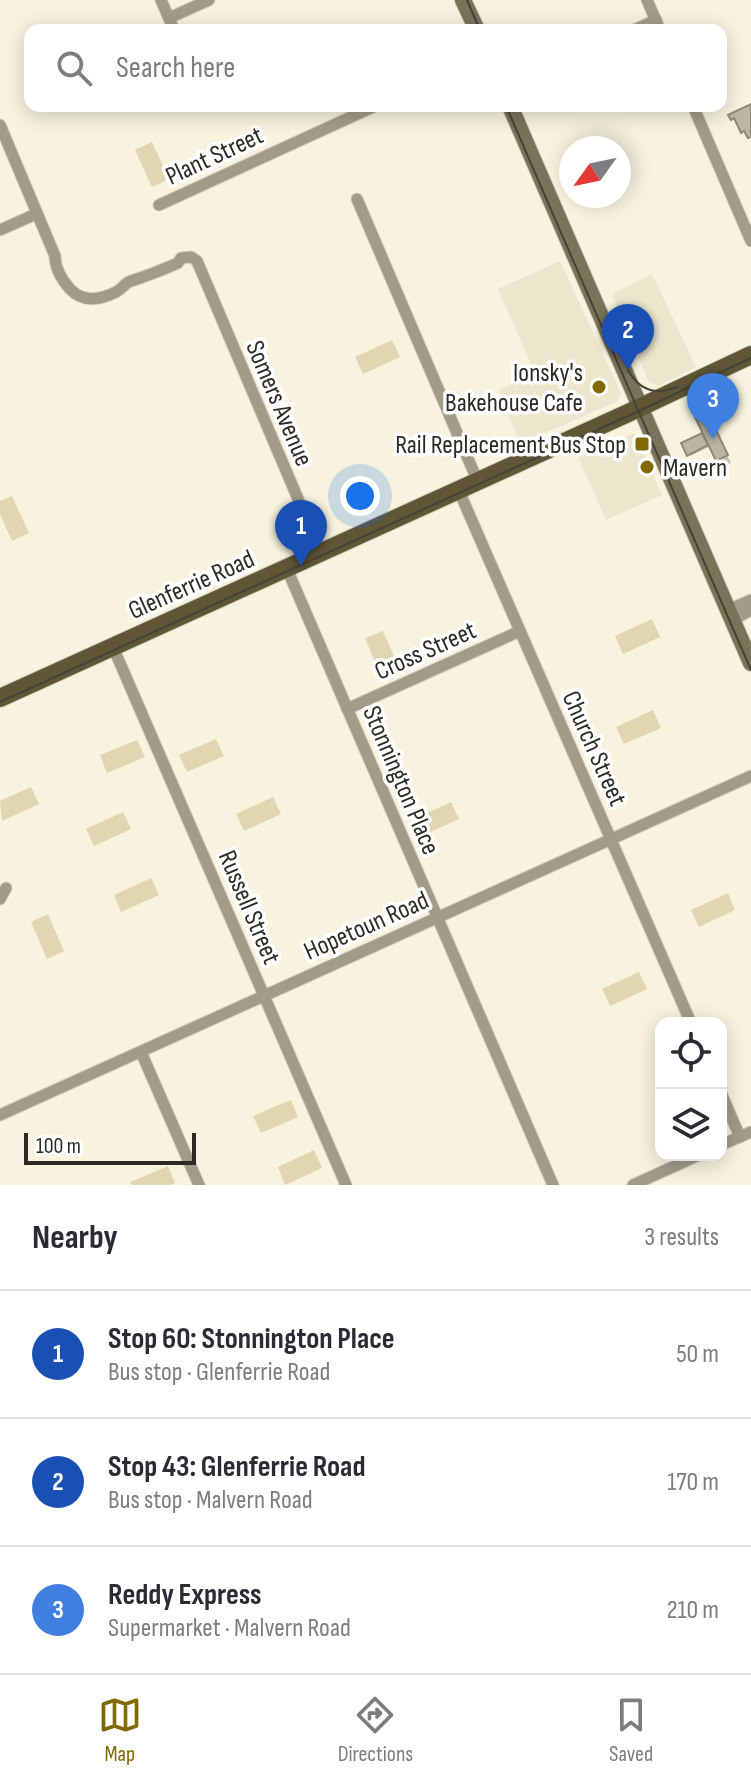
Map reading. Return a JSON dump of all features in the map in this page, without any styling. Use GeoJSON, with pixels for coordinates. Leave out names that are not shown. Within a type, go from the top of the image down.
{"type":"FeatureCollection","features":[{"type":"Feature","properties":{"kind":"main road"},"geometry":{"type":"LineString","coordinates":[[463,0],[474,24]]}},
{"type":"Feature","properties":{"kind":"main road"},"geometry":{"type":"LineString","coordinates":[[513,112],[751,663]]}},
{"type":"Feature","properties":{"kind":"main road","name":"Glenferrie Road"},"geometry":{"type":"LineString","coordinates":[[0,698],[641,408],[751,355]]}},
{"type":"Feature","properties":{"kind":"street"},"geometry":{"type":"LineString","coordinates":[[161,0],[171,24],[209,0]]}},
{"type":"Feature","properties":{"kind":"street"},"geometry":{"type":"LineString","coordinates":[[647,0],[658,24]]}},
{"type":"Feature","properties":{"kind":"street","name":"Plant Street"},"geometry":{"type":"LineString","coordinates":[[159,205],[362,112]]}},
{"type":"Feature","properties":{"kind":"street"},"geometry":{"type":"LineString","coordinates":[[696,112],[751,241]]}},
{"type":"Feature","properties":{"kind":"street","name":"Somers Avenue"},"geometry":{"type":"LineString","coordinates":[[0,125],[55,256],[69,278],[70,288],[79,297],[96,299],[116,292],[129,281],[140,280],[178,263],[181,258],[191,257],[197,261],[321,553]]}},
{"type":"Feature","properties":{"kind":"street"},"geometry":{"type":"LineString","coordinates":[[357,199],[478,482]]}},
{"type":"Feature","properties":{"kind":"street"},"geometry":{"type":"LineString","coordinates":[[0,230],[36,214]]}},
{"type":"Feature","properties":{"kind":"street","name":"Church Street"},"geometry":{"type":"LineString","coordinates":[[459,491],[688,1017]]}},
{"type":"Feature","properties":{"kind":"street","name":"Stonnington Place"},"geometry":{"type":"LineString","coordinates":[[287,569],[553,1185]]}},
{"type":"Feature","properties":{"kind":"street"},"geometry":{"type":"LineString","coordinates":[[730,615],[751,600]]}},
{"type":"Feature","properties":{"kind":"street"},"geometry":{"type":"LineString","coordinates":[[730,615],[751,610]]}},
{"type":"Feature","properties":{"kind":"street","name":"Cross Street"},"geometry":{"type":"LineString","coordinates":[[347,709],[520,631]]}},
{"type":"Feature","properties":{"kind":"street","name":"Russell Street"},"geometry":{"type":"LineString","coordinates":[[113,647],[346,1185]]}},
{"type":"Feature","properties":{"kind":"street","name":"Hopetoun Road"},"geometry":{"type":"LineString","coordinates":[[0,1115],[751,776]]}},
{"type":"Feature","properties":{"kind":"street"},"geometry":{"type":"LineString","coordinates":[[141,1052],[199,1185]]}},
{"type":"Feature","properties":{"kind":"street"},"geometry":{"type":"LineString","coordinates":[[727,1103],[746,1134],[727,1142]]}},
{"type":"Feature","properties":{"kind":"street"},"geometry":{"type":"LineString","coordinates":[[633,1185],[686,1161]]}},
{"type":"Feature","properties":{"kind":"shaded area"},"geometry":{"type":"Polygon","coordinates":[[[152,142],[169,179],[152,187],[135,150],[152,142]]]}},
{"type":"Feature","properties":{"kind":"shaded area"},"geometry":{"type":"Polygon","coordinates":[[[560,261],[621,393],[618,401],[520,444],[499,390],[535,373],[498,289],[560,261]]]}},
{"type":"Feature","properties":{"kind":"shaded area"},"geometry":{"type":"Polygon","coordinates":[[[652,274],[696,367],[659,386],[649,382],[612,294],[652,274]]]}},
{"type":"Feature","properties":{"kind":"shaded area"},"geometry":{"type":"Polygon","coordinates":[[[392,340],[400,357],[363,374],[355,357],[392,340]]]}},
{"type":"Feature","properties":{"kind":"shaded area"},"geometry":{"type":"Polygon","coordinates":[[[634,433],[662,495],[606,520],[578,457],[634,433]]]}},
{"type":"Feature","properties":{"kind":"shaded area"},"geometry":{"type":"Polygon","coordinates":[[[12,496],[29,533],[12,541],[0,514],[0,501],[12,496]]]}},
{"type":"Feature","properties":{"kind":"shaded area"},"geometry":{"type":"Polygon","coordinates":[[[652,619],[660,637],[623,654],[615,636],[652,619]]]}},
{"type":"Feature","properties":{"kind":"shaded area"},"geometry":{"type":"Polygon","coordinates":[[[383,631],[399,668],[381,676],[365,638],[383,631]]]}},
{"type":"Feature","properties":{"kind":"shaded area"},"geometry":{"type":"Polygon","coordinates":[[[653,710],[661,728],[624,744],[616,727],[653,710]]]}},
{"type":"Feature","properties":{"kind":"shaded area"},"geometry":{"type":"Polygon","coordinates":[[[216,739],[224,756],[187,772],[179,755],[216,739]]]}},
{"type":"Feature","properties":{"kind":"shaded area"},"geometry":{"type":"Polygon","coordinates":[[[137,740],[145,757],[107,773],[100,755],[137,740]]]}},
{"type":"Feature","properties":{"kind":"shaded area"},"geometry":{"type":"Polygon","coordinates":[[[31,787],[39,804],[2,821],[0,801],[31,787]]]}},
{"type":"Feature","properties":{"kind":"shaded area"},"geometry":{"type":"Polygon","coordinates":[[[273,797],[281,814],[244,831],[236,814],[273,797]]]}},
{"type":"Feature","properties":{"kind":"shaded area"},"geometry":{"type":"Polygon","coordinates":[[[451,802],[459,819],[422,836],[414,819],[451,802]]]}},
{"type":"Feature","properties":{"kind":"shaded area"},"geometry":{"type":"Polygon","coordinates":[[[123,812],[131,829],[94,846],[86,829],[123,812]]]}},
{"type":"Feature","properties":{"kind":"shaded area"},"geometry":{"type":"Polygon","coordinates":[[[151,878],[159,895],[121,912],[114,895],[151,878]]]}},
{"type":"Feature","properties":{"kind":"shaded area"},"geometry":{"type":"Polygon","coordinates":[[[728,893],[735,910],[699,927],[691,910],[728,893]]]}},
{"type":"Feature","properties":{"kind":"shaded area"},"geometry":{"type":"Polygon","coordinates":[[[48,914],[64,951],[47,959],[31,922],[48,914]]]}},
{"type":"Feature","properties":{"kind":"shaded area"},"geometry":{"type":"Polygon","coordinates":[[[639,972],[647,989],[610,1006],[602,989],[639,972]]]}},
{"type":"Feature","properties":{"kind":"shaded area"},"geometry":{"type":"Polygon","coordinates":[[[291,1100],[298,1117],[261,1133],[253,1116],[291,1100]]]}},
{"type":"Feature","properties":{"kind":"shaded area"},"geometry":{"type":"Polygon","coordinates":[[[314,1150],[322,1168],[285,1185],[278,1167],[314,1150]]]}},
{"type":"Feature","properties":{"kind":"shaded area"},"geometry":{"type":"Polygon","coordinates":[[[168,1166],[175,1183],[132,1185],[130,1182],[168,1166]]]}},
{"type":"Feature","properties":{"kind":"building"},"geometry":{"type":"Polygon","coordinates":[[[751,104],[751,137],[748,138],[744,131],[741,133],[734,118],[731,120],[728,115],[751,104]]]}},
{"type":"Feature","properties":{"kind":"building"},"geometry":{"type":"Polygon","coordinates":[[[705,407],[728,455],[716,461],[693,413],[705,407]]]}},
{"type":"Feature","properties":{"kind":"building"},"geometry":{"type":"Polygon","coordinates":[[[702,433],[708,445],[687,456],[681,443],[702,433]]]}},
{"type":"Feature","properties":{"kind":"tram line"},"geometry":{"type":"LineString","coordinates":[[467,0],[477,24]]}},
{"type":"Feature","properties":{"kind":"tram line"},"geometry":{"type":"LineString","coordinates":[[509,112],[751,670]]}},
{"type":"Feature","properties":{"kind":"tram line"},"geometry":{"type":"LineString","coordinates":[[0,702],[751,358]]}},
{"type":"Feature","properties":{"kind":"tram line"},"geometry":{"type":"LineString","coordinates":[[628,370],[637,382],[648,389],[662,391],[677,387]]}},
{"type":"Feature","properties":{"kind":"place","name":"Stop 43: Glenferrie Road"},"geometry":{"type":"Point","coordinates":[628,370]}},
{"type":"Feature","properties":{"kind":"place","name":"Ionsky's Bakehouse Cafe"},"geometry":{"type":"Point","coordinates":[599,387]}},
{"type":"Feature","properties":{"kind":"place","name":"Reddy Express"},"geometry":{"type":"Point","coordinates":[713,439]}},
{"type":"Feature","properties":{"kind":"place","name":"Rail Replacement Bus Stop"},"geometry":{"type":"Point","coordinates":[642,444]}},
{"type":"Feature","properties":{"kind":"place","name":"Mavern"},"geometry":{"type":"Point","coordinates":[647,467]}},
{"type":"Feature","properties":{"kind":"place","name":"Stop 60: Stonnington Place"},"geometry":{"type":"Point","coordinates":[301,566]}}]}
